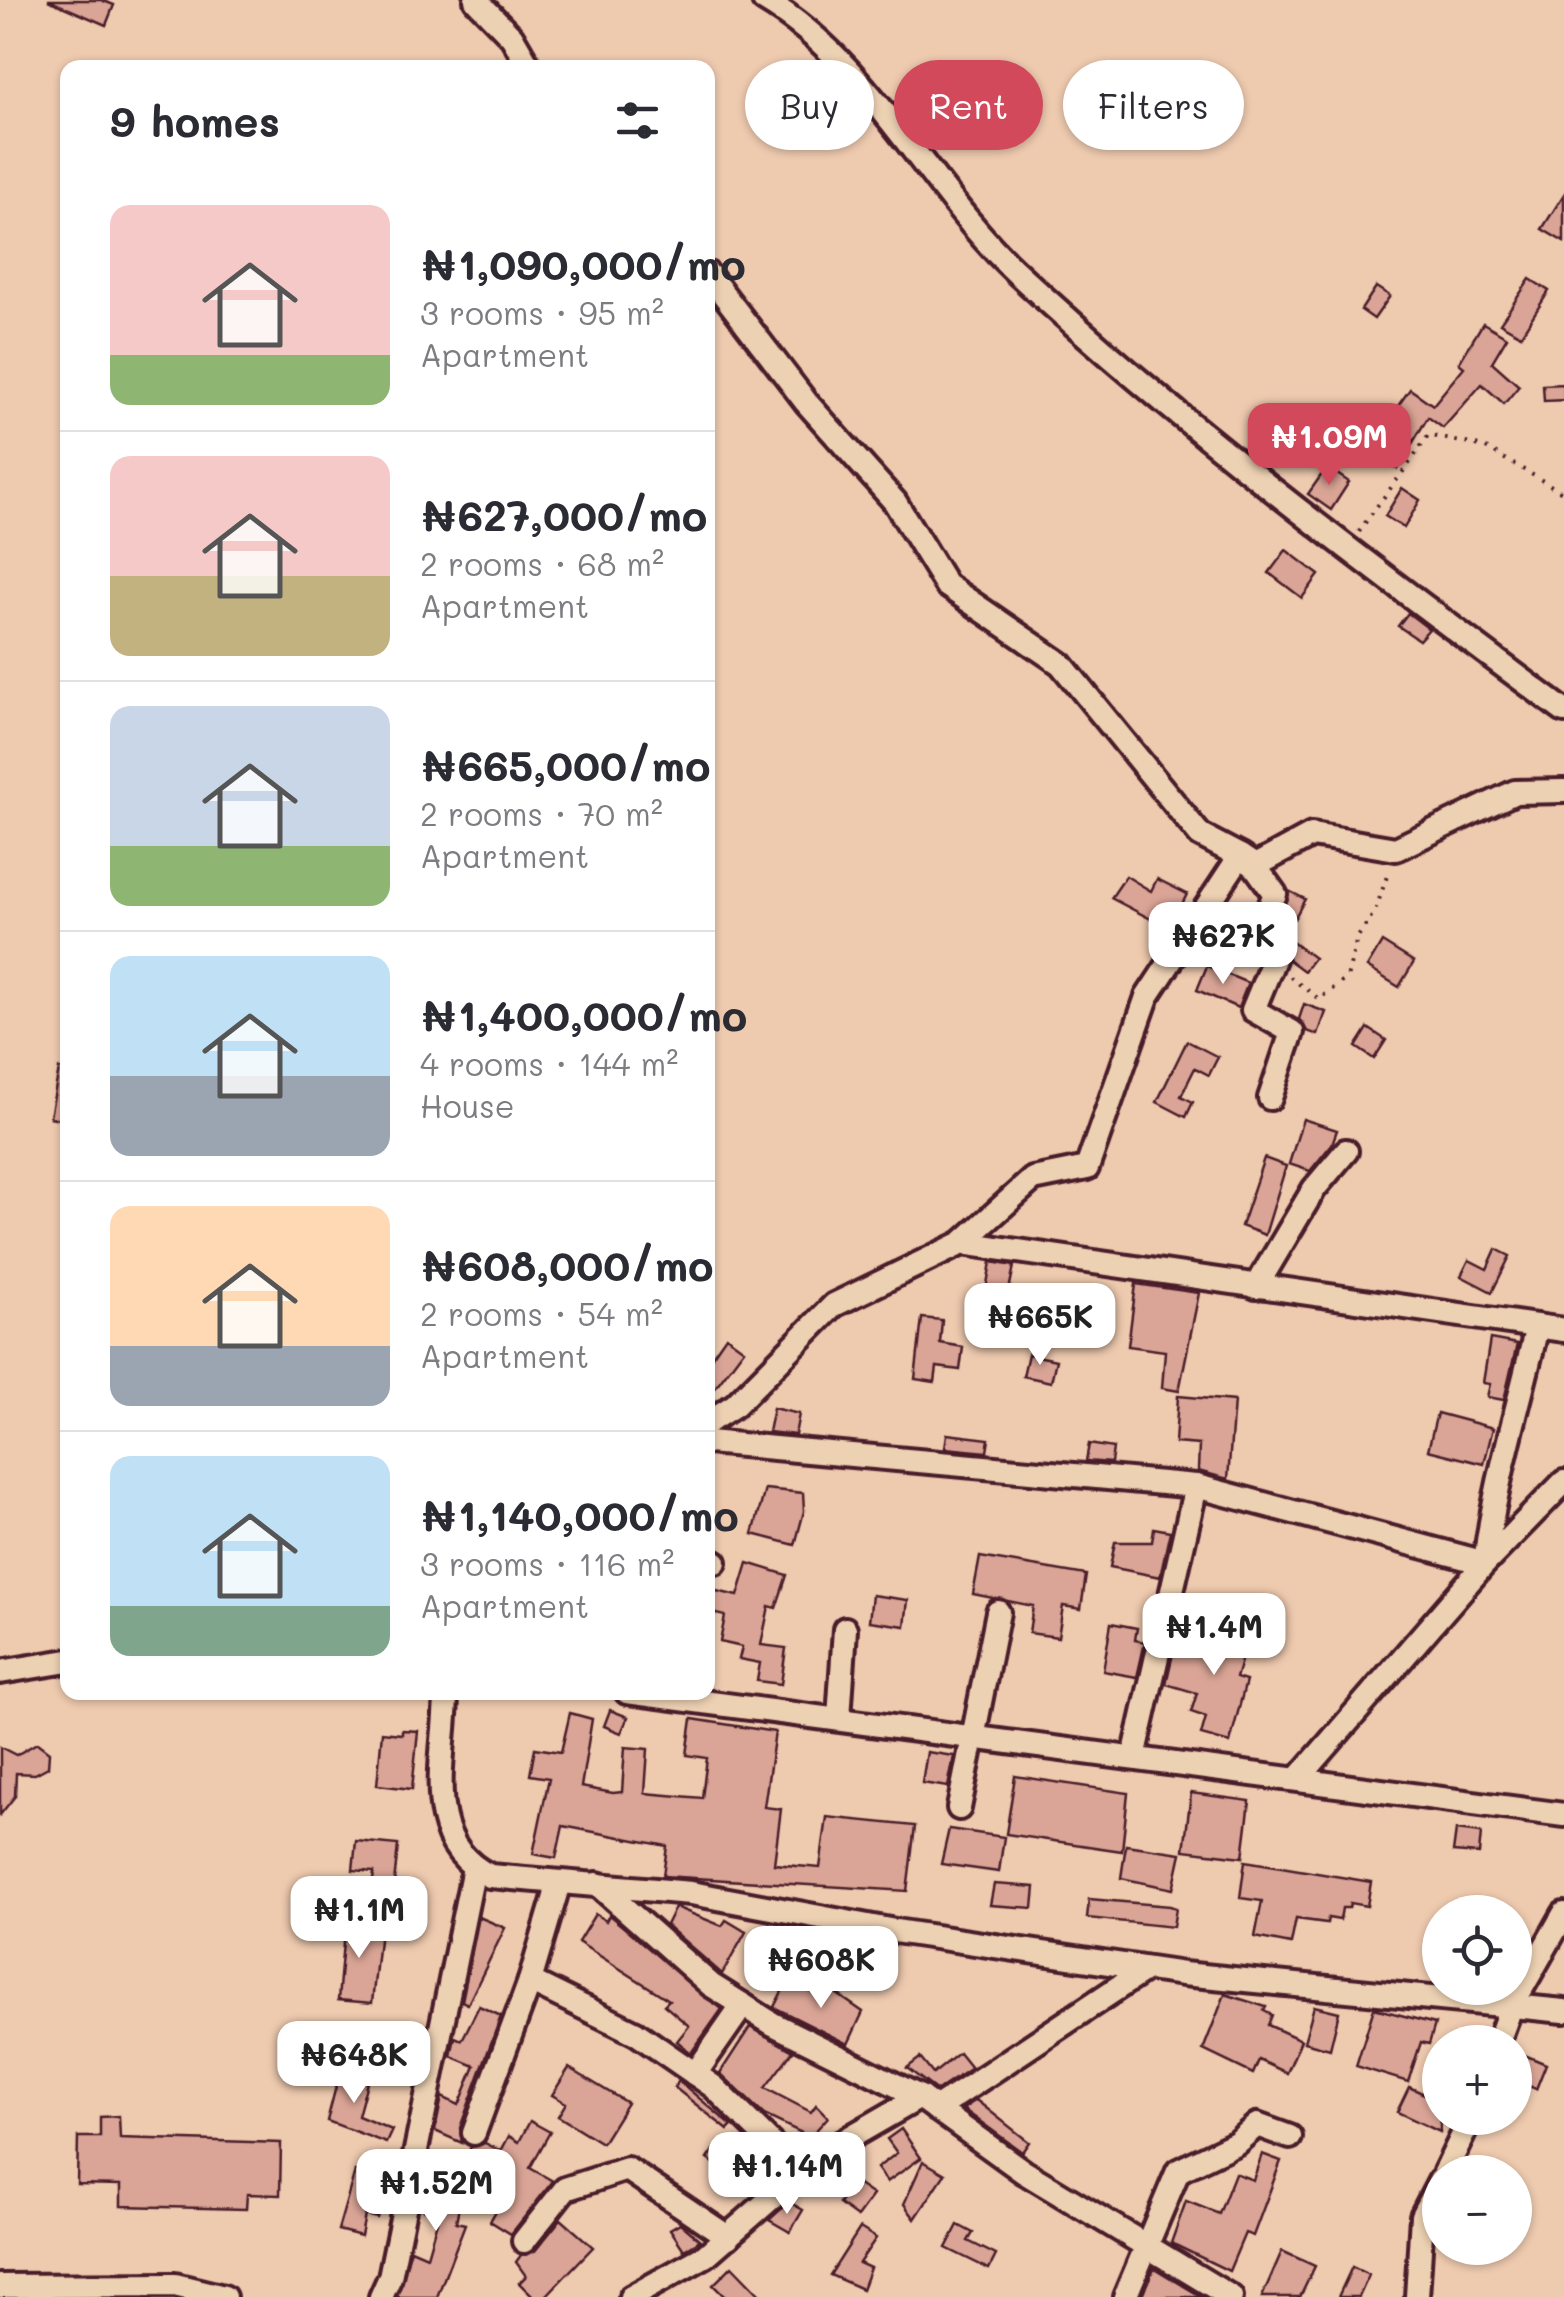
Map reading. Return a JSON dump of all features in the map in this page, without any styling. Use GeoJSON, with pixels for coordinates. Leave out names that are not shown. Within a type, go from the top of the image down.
{"type":"FeatureCollection","features":[{"type":"Feature","properties":{"kind":"street"},"geometry":{"type":"LineString","coordinates":[[476,0],[512,37],[525,60]]}},
{"type":"Feature","properties":{"kind":"street"},"geometry":{"type":"LineString","coordinates":[[764,0],[829,50],[1012,268],[1348,550],[1564,711]]}},
{"type":"Feature","properties":{"kind":"street"},"geometry":{"type":"LineString","coordinates":[[715,283],[806,402],[895,502],[946,584],[1062,664],[1200,834],[1248,861],[1275,894],[1256,936],[1274,959],[1253,1010],[1292,1032],[1270,1098]]}},
{"type":"Feature","properties":{"kind":"street"},"geometry":{"type":"LineString","coordinates":[[715,1418],[735,1405],[834,1305],[962,1243],[1032,1178],[1087,1168],[1147,997],[1248,861],[1312,834],[1390,848],[1515,792],[1564,791]]}},
{"type":"Feature","properties":{"kind":"street"},"geometry":{"type":"LineString","coordinates":[[1256,1288],[1314,1189],[1346,1151]]}},
{"type":"Feature","properties":{"kind":"street"},"geometry":{"type":"LineString","coordinates":[[962,1243],[1564,1330]]}},
{"type":"Feature","properties":{"kind":"street"},"geometry":{"type":"LineString","coordinates":[[1485,1562],[1493,1492],[1519,1410],[1537,1326]]}},
{"type":"Feature","properties":{"kind":"street"},"geometry":{"type":"LineString","coordinates":[[715,1443],[1196,1486],[1485,1562]]}},
{"type":"Feature","properties":{"kind":"street"},"geometry":{"type":"LineString","coordinates":[[1298,1779],[1485,1562],[1564,1482]]}},
{"type":"Feature","properties":{"kind":"street"},"geometry":{"type":"LineString","coordinates":[[1134,1757],[1196,1486]]}},
{"type":"Feature","properties":{"kind":"street"},"geometry":{"type":"LineString","coordinates":[[959,1808],[998,1612]]}},
{"type":"Feature","properties":{"kind":"street"},"geometry":{"type":"LineString","coordinates":[[840,1718],[845,1629]]}},
{"type":"Feature","properties":{"kind":"street"},"geometry":{"type":"LineString","coordinates":[[0,1672],[60,1662]]}},
{"type":"Feature","properties":{"kind":"street"},"geometry":{"type":"LineString","coordinates":[[446,1700],[442,1825],[467,1864],[490,1876],[691,1893],[894,1931],[1146,1969],[1564,2011]]}},
{"type":"Feature","properties":{"kind":"street"},"geometry":{"type":"LineString","coordinates":[[692,1700],[1564,1815]]}},
{"type":"Feature","properties":{"kind":"street"},"geometry":{"type":"LineString","coordinates":[[381,2297],[390,2277],[474,1868]]}},
{"type":"Feature","properties":{"kind":"street"},"geometry":{"type":"LineString","coordinates":[[474,2132],[530,1981],[559,1883]]}},
{"type":"Feature","properties":{"kind":"street"},"geometry":{"type":"LineString","coordinates":[[596,1884],[712,1985],[928,2103],[1024,2172],[1231,2297]]}},
{"type":"Feature","properties":{"kind":"street"},"geometry":{"type":"LineString","coordinates":[[1504,2025],[1564,1914]]}},
{"type":"Feature","properties":{"kind":"street"},"geometry":{"type":"LineString","coordinates":[[631,2297],[705,2256],[799,2170],[864,2127],[928,2103],[1146,1969]]}},
{"type":"Feature","properties":{"kind":"street"},"geometry":{"type":"LineString","coordinates":[[530,1981],[636,2033],[694,2074],[799,2170]]}},
{"type":"Feature","properties":{"kind":"street"},"geometry":{"type":"LineString","coordinates":[[694,2074],[743,2005]]}},
{"type":"Feature","properties":{"kind":"street"},"geometry":{"type":"LineString","coordinates":[[1125,2297],[1178,2171],[1236,2143],[1257,2125],[1290,2136]]}},
{"type":"Feature","properties":{"kind":"street"},"geometry":{"type":"LineString","coordinates":[[524,2242],[564,2189],[627,2169],[728,2237]]}},
{"type":"Feature","properties":{"kind":"street"},"geometry":{"type":"LineString","coordinates":[[1416,2297],[1422,2216]]}},
{"type":"Feature","properties":{"kind":"street"},"geometry":{"type":"LineString","coordinates":[[0,2286],[175,2286],[224,2297]]}},
{"type":"Feature","properties":{"kind":"path"},"geometry":{"type":"LineString","coordinates":[[1348,550],[1428,435],[1484,447],[1564,493]]}},
{"type":"Feature","properties":{"kind":"path"},"geometry":{"type":"LineString","coordinates":[[1274,959],[1280,969],[1319,999],[1347,978],[1358,938],[1375,912],[1379,892],[1388,882],[1390,848]]}},
{"type":"Feature","properties":{"kind":"building"},"geometry":{"type":"Polygon","coordinates":[[[48,0],[101,0],[114,5],[106,25],[48,0]]]}},
{"type":"Feature","properties":{"kind":"building"},"geometry":{"type":"Polygon","coordinates":[[[1564,194],[1564,242],[1542,229],[1564,194]]]}},
{"type":"Feature","properties":{"kind":"building"},"geometry":{"type":"Polygon","coordinates":[[[1530,279],[1549,291],[1521,335],[1500,323],[1530,279]]]}},
{"type":"Feature","properties":{"kind":"building"},"geometry":{"type":"Polygon","coordinates":[[[1376,287],[1390,296],[1374,319],[1361,310],[1376,287]]]}},
{"type":"Feature","properties":{"kind":"building"},"geometry":{"type":"Polygon","coordinates":[[[1483,323],[1507,337],[1492,362],[1519,386],[1504,404],[1482,384],[1443,428],[1428,417],[1397,469],[1380,459],[1397,431],[1385,424],[1410,389],[1433,405],[1464,367],[1459,363],[1483,323]]]}},
{"type":"Feature","properties":{"kind":"building"},"geometry":{"type":"Polygon","coordinates":[[[1564,384],[1564,400],[1544,401],[1543,385],[1564,384]]]}},
{"type":"Feature","properties":{"kind":"building"},"geometry":{"type":"Polygon","coordinates":[[[1327,467],[1349,482],[1331,510],[1308,494],[1327,467]]]}},
{"type":"Feature","properties":{"kind":"building"},"geometry":{"type":"Polygon","coordinates":[[[1402,488],[1420,500],[1404,528],[1385,516],[1402,488]]]}},
{"type":"Feature","properties":{"kind":"building"},"geometry":{"type":"Polygon","coordinates":[[[1286,550],[1319,575],[1302,598],[1269,573],[1286,550]]]}},
{"type":"Feature","properties":{"kind":"building"},"geometry":{"type":"Polygon","coordinates":[[[1408,613],[1429,629],[1419,640],[1398,626],[1408,613]]]}},
{"type":"Feature","properties":{"kind":"building"},"geometry":{"type":"Polygon","coordinates":[[[1126,876],[1151,891],[1157,879],[1187,894],[1170,929],[1111,898],[1126,876]]]}},
{"type":"Feature","properties":{"kind":"building"},"geometry":{"type":"Polygon","coordinates":[[[1289,891],[1305,899],[1294,919],[1283,913],[1289,891]]]}},
{"type":"Feature","properties":{"kind":"building"},"geometry":{"type":"Polygon","coordinates":[[[1292,942],[1314,958],[1304,971],[1289,960],[1286,950],[1292,942]]]}},
{"type":"Feature","properties":{"kind":"building"},"geometry":{"type":"Polygon","coordinates":[[[1382,942],[1414,962],[1399,987],[1367,967],[1382,942]]]}},
{"type":"Feature","properties":{"kind":"building"},"geometry":{"type":"Polygon","coordinates":[[[1207,966],[1248,983],[1238,1008],[1197,990],[1207,966]]]}},
{"type":"Feature","properties":{"kind":"building"},"geometry":{"type":"Polygon","coordinates":[[[1304,1004],[1326,1012],[1318,1035],[1307,1031],[1299,1019],[1304,1004]]]}},
{"type":"Feature","properties":{"kind":"building"},"geometry":{"type":"Polygon","coordinates":[[[1368,1028],[1386,1040],[1374,1059],[1356,1047],[1368,1028]]]}},
{"type":"Feature","properties":{"kind":"building"},"geometry":{"type":"Polygon","coordinates":[[[1187,1041],[1218,1057],[1209,1075],[1195,1068],[1181,1096],[1193,1102],[1186,1117],[1157,1102],[1187,1041]]]}},
{"type":"Feature","properties":{"kind":"building"},"geometry":{"type":"Polygon","coordinates":[[[59,1069],[60,1069],[60,1119],[50,1117],[59,1069]]]}},
{"type":"Feature","properties":{"kind":"building"},"geometry":{"type":"Polygon","coordinates":[[[1303,1119],[1337,1130],[1332,1144],[1310,1171],[1289,1164],[1303,1119]]]}},
{"type":"Feature","properties":{"kind":"building"},"geometry":{"type":"Polygon","coordinates":[[[1264,1158],[1286,1166],[1265,1235],[1241,1226],[1264,1158]]]}},
{"type":"Feature","properties":{"kind":"building"},"geometry":{"type":"Polygon","coordinates":[[[1496,1249],[1510,1256],[1492,1292],[1461,1276],[1469,1260],[1487,1269],[1496,1249]]]}},
{"type":"Feature","properties":{"kind":"building"},"geometry":{"type":"Polygon","coordinates":[[[991,1262],[1014,1266],[1002,1324],[984,1319],[982,1312],[991,1262]]]}},
{"type":"Feature","properties":{"kind":"building"},"geometry":{"type":"Polygon","coordinates":[[[1136,1284],[1199,1293],[1179,1391],[1162,1388],[1165,1351],[1128,1346],[1136,1284]]]}},
{"type":"Feature","properties":{"kind":"building"},"geometry":{"type":"Polygon","coordinates":[[[922,1318],[942,1320],[940,1343],[963,1347],[960,1370],[937,1367],[935,1382],[915,1379],[922,1318]]]}},
{"type":"Feature","properties":{"kind":"building"},"geometry":{"type":"Polygon","coordinates":[[[726,1336],[744,1349],[715,1388],[715,1352],[726,1336]]]}},
{"type":"Feature","properties":{"kind":"building"},"geometry":{"type":"Polygon","coordinates":[[[1490,1339],[1517,1344],[1504,1400],[1487,1397],[1490,1384],[1483,1383],[1490,1339]]]}},
{"type":"Feature","properties":{"kind":"building"},"geometry":{"type":"Polygon","coordinates":[[[1028,1354],[1056,1360],[1051,1382],[1023,1376],[1028,1354]]]}},
{"type":"Feature","properties":{"kind":"building"},"geometry":{"type":"Polygon","coordinates":[[[1178,1396],[1234,1401],[1228,1479],[1198,1471],[1199,1445],[1175,1443],[1178,1396]]]}},
{"type":"Feature","properties":{"kind":"building"},"geometry":{"type":"Polygon","coordinates":[[[773,1408],[799,1414],[795,1435],[768,1432],[773,1408]]]}},
{"type":"Feature","properties":{"kind":"building"},"geometry":{"type":"Polygon","coordinates":[[[1437,1413],[1493,1428],[1484,1464],[1428,1450],[1437,1413]]]}},
{"type":"Feature","properties":{"kind":"building"},"geometry":{"type":"Polygon","coordinates":[[[947,1434],[989,1439],[987,1452],[945,1448],[947,1434]]]}},
{"type":"Feature","properties":{"kind":"building"},"geometry":{"type":"Polygon","coordinates":[[[1089,1444],[1113,1448],[1111,1463],[1086,1461],[1089,1444]]]}},
{"type":"Feature","properties":{"kind":"building"},"geometry":{"type":"Polygon","coordinates":[[[765,1489],[803,1493],[804,1511],[795,1545],[753,1534],[765,1489]]]}},
{"type":"Feature","properties":{"kind":"building"},"geometry":{"type":"Polygon","coordinates":[[[1154,1528],[1170,1531],[1160,1577],[1110,1567],[1115,1542],[1152,1542],[1154,1528]]]}},
{"type":"Feature","properties":{"kind":"building"},"geometry":{"type":"Polygon","coordinates":[[[980,1557],[1086,1575],[1081,1609],[1063,1606],[1058,1637],[1029,1633],[1033,1606],[973,1594],[980,1557]]]}},
{"type":"Feature","properties":{"kind":"building"},"geometry":{"type":"Polygon","coordinates":[[[748,1563],[787,1575],[776,1608],[769,1606],[761,1645],[786,1648],[781,1684],[757,1681],[760,1663],[739,1659],[742,1647],[720,1642],[725,1616],[715,1614],[715,1591],[738,1596],[748,1563]]]}},
{"type":"Feature","properties":{"kind":"building"},"geometry":{"type":"Polygon","coordinates":[[[872,1595],[908,1600],[905,1626],[869,1621],[872,1595]]]}},
{"type":"Feature","properties":{"kind":"building"},"geometry":{"type":"Polygon","coordinates":[[[1220,1615],[1237,1620],[1235,1627],[1250,1631],[1236,1678],[1246,1681],[1230,1743],[1201,1735],[1206,1717],[1191,1712],[1197,1693],[1166,1684],[1175,1645],[1203,1653],[1209,1631],[1215,1633],[1220,1615]]]}},
{"type":"Feature","properties":{"kind":"building"},"geometry":{"type":"Polygon","coordinates":[[[1111,1623],[1137,1628],[1135,1640],[1145,1642],[1137,1677],[1103,1671],[1111,1623]]]}},
{"type":"Feature","properties":{"kind":"building"},"geometry":{"type":"Polygon","coordinates":[[[610,1710],[628,1717],[621,1733],[604,1726],[610,1710]]]}},
{"type":"Feature","properties":{"kind":"building"},"geometry":{"type":"Polygon","coordinates":[[[570,1713],[592,1719],[581,1787],[613,1793],[622,1792],[625,1747],[648,1749],[645,1793],[702,1798],[707,1758],[687,1755],[692,1719],[775,1732],[764,1807],[781,1809],[774,1864],[820,1868],[827,1817],[915,1826],[907,1891],[663,1876],[667,1846],[563,1826],[556,1858],[533,1854],[549,1778],[530,1775],[535,1748],[561,1752],[570,1713]]]}},
{"type":"Feature","properties":{"kind":"building"},"geometry":{"type":"Polygon","coordinates":[[[402,1730],[418,1731],[412,1789],[377,1785],[382,1732],[402,1734],[402,1730]]]}},
{"type":"Feature","properties":{"kind":"building"},"geometry":{"type":"Polygon","coordinates":[[[37,1743],[49,1752],[48,1767],[35,1774],[16,1773],[15,1796],[0,1815],[0,1747],[16,1755],[37,1743]]]}},
{"type":"Feature","properties":{"kind":"building"},"geometry":{"type":"Polygon","coordinates":[[[927,1752],[954,1756],[948,1787],[922,1783],[927,1752]]]}},
{"type":"Feature","properties":{"kind":"building"},"geometry":{"type":"Polygon","coordinates":[[[1015,1776],[1128,1793],[1122,1851],[1006,1834],[1015,1776]]]}},
{"type":"Feature","properties":{"kind":"building"},"geometry":{"type":"Polygon","coordinates":[[[1191,1793],[1250,1801],[1243,1857],[1184,1850],[1191,1793]]]}},
{"type":"Feature","properties":{"kind":"building"},"geometry":{"type":"Polygon","coordinates":[[[949,1829],[1004,1837],[999,1872],[941,1864],[949,1829]]]}},
{"type":"Feature","properties":{"kind":"building"},"geometry":{"type":"Polygon","coordinates":[[[1456,1830],[1481,1833],[1479,1854],[1453,1852],[1456,1830]]]}},
{"type":"Feature","properties":{"kind":"building"},"geometry":{"type":"Polygon","coordinates":[[[356,1841],[398,1845],[393,1894],[415,1897],[411,1924],[368,1918],[374,1872],[353,1870],[356,1841]]]}},
{"type":"Feature","properties":{"kind":"building"},"geometry":{"type":"Polygon","coordinates":[[[1126,1845],[1181,1853],[1173,1889],[1121,1878],[1126,1845]]]}},
{"type":"Feature","properties":{"kind":"building"},"geometry":{"type":"Polygon","coordinates":[[[1245,1861],[1371,1882],[1367,1906],[1350,1903],[1349,1908],[1342,1908],[1340,1920],[1328,1918],[1327,1923],[1296,1919],[1291,1944],[1255,1937],[1262,1901],[1240,1898],[1245,1861]]]}},
{"type":"Feature","properties":{"kind":"building"},"geometry":{"type":"Polygon","coordinates":[[[994,1884],[1035,1887],[1033,1908],[990,1905],[994,1884]]]}},
{"type":"Feature","properties":{"kind":"building"},"geometry":{"type":"Polygon","coordinates":[[[1089,1899],[1176,1908],[1173,1927],[1087,1918],[1089,1899]]]}},
{"type":"Feature","properties":{"kind":"building"},"geometry":{"type":"Polygon","coordinates":[[[675,1907],[722,1926],[726,1920],[746,1932],[722,1974],[666,1925],[675,1907]]]}},
{"type":"Feature","properties":{"kind":"building"},"geometry":{"type":"Polygon","coordinates":[[[595,1914],[606,1921],[609,1915],[722,2009],[691,2053],[677,2041],[689,2026],[664,2005],[669,2000],[578,1942],[595,1914]]]}},
{"type":"Feature","properties":{"kind":"building"},"geometry":{"type":"Polygon","coordinates":[[[479,1917],[505,1928],[468,2004],[462,2001],[479,1917]]]}},
{"type":"Feature","properties":{"kind":"building"},"geometry":{"type":"Polygon","coordinates":[[[345,1919],[381,1922],[372,2003],[338,2000],[345,1919]]]}},
{"type":"Feature","properties":{"kind":"building"},"geometry":{"type":"Polygon","coordinates":[[[788,1980],[820,1997],[827,1987],[863,2012],[848,2044],[774,2007],[788,1980]]]}},
{"type":"Feature","properties":{"kind":"building"},"geometry":{"type":"Polygon","coordinates":[[[1225,1994],[1266,2007],[1264,2011],[1272,2015],[1268,2025],[1301,2040],[1287,2073],[1259,2060],[1253,2074],[1203,2050],[1225,1994]]]}},
{"type":"Feature","properties":{"kind":"building"},"geometry":{"type":"Polygon","coordinates":[[[479,2006],[501,2016],[460,2128],[462,2143],[435,2131],[442,2097],[459,2105],[475,2066],[451,2056],[455,2037],[462,2040],[479,2006]]]}},
{"type":"Feature","properties":{"kind":"building"},"geometry":{"type":"Polygon","coordinates":[[[1314,2006],[1339,2012],[1330,2049],[1304,2042],[1314,2006]]]}},
{"type":"Feature","properties":{"kind":"building"},"geometry":{"type":"Polygon","coordinates":[[[1374,2008],[1435,2024],[1422,2025],[1422,2042],[1408,2082],[1356,2066],[1374,2008]]]}},
{"type":"Feature","properties":{"kind":"building"},"geometry":{"type":"Polygon","coordinates":[[[750,2027],[793,2051],[765,2088],[811,2112],[816,2105],[828,2117],[810,2137],[764,2115],[720,2073],[750,2027]]]}},
{"type":"Feature","properties":{"kind":"building"},"geometry":{"type":"Polygon","coordinates":[[[378,2039],[402,2045],[394,2077],[370,2071],[378,2039]]]}},
{"type":"Feature","properties":{"kind":"building"},"geometry":{"type":"Polygon","coordinates":[[[959,2053],[971,2068],[937,2091],[907,2068],[920,2058],[933,2074],[959,2053]]]}},
{"type":"Feature","properties":{"kind":"building"},"geometry":{"type":"Polygon","coordinates":[[[1532,2058],[1546,2064],[1536,2089],[1532,2087],[1532,2058]]]}},
{"type":"Feature","properties":{"kind":"building"},"geometry":{"type":"Polygon","coordinates":[[[341,2067],[369,2075],[358,2116],[392,2130],[386,2143],[327,2121],[341,2067]]]}},
{"type":"Feature","properties":{"kind":"building"},"geometry":{"type":"Polygon","coordinates":[[[569,2068],[627,2103],[602,2143],[558,2116],[566,2103],[552,2095],[569,2068]]]}},
{"type":"Feature","properties":{"kind":"building"},"geometry":{"type":"Polygon","coordinates":[[[679,2081],[732,2126],[728,2130],[674,2087],[679,2081]]]}},
{"type":"Feature","properties":{"kind":"building"},"geometry":{"type":"Polygon","coordinates":[[[1409,2087],[1422,2093],[1422,2124],[1397,2112],[1409,2087]]]}},
{"type":"Feature","properties":{"kind":"building"},"geometry":{"type":"Polygon","coordinates":[[[976,2100],[1029,2142],[1022,2152],[963,2109],[976,2100]]]}},
{"type":"Feature","properties":{"kind":"building"},"geometry":{"type":"Polygon","coordinates":[[[119,2116],[120,2138],[281,2143],[280,2195],[247,2194],[246,2209],[121,2206],[121,2185],[77,2184],[78,2137],[100,2137],[100,2117],[119,2116]]]}},
{"type":"Feature","properties":{"kind":"building"},"geometry":{"type":"Polygon","coordinates":[[[530,2121],[550,2132],[530,2168],[553,2181],[511,2234],[490,2221],[507,2192],[460,2168],[471,2147],[485,2143],[501,2151],[509,2136],[519,2142],[530,2121]]]}},
{"type":"Feature","properties":{"kind":"building"},"geometry":{"type":"Polygon","coordinates":[[[901,2129],[921,2158],[887,2182],[877,2168],[897,2153],[887,2139],[901,2129]]]}},
{"type":"Feature","properties":{"kind":"building"},"geometry":{"type":"Polygon","coordinates":[[[719,2143],[747,2162],[744,2166],[765,2184],[754,2193],[708,2159],[719,2143]]]}},
{"type":"Feature","properties":{"kind":"building"},"geometry":{"type":"Polygon","coordinates":[[[1262,2154],[1281,2161],[1253,2236],[1245,2233],[1229,2271],[1171,2243],[1186,2201],[1219,2214],[1235,2173],[1253,2180],[1262,2154]]]}},
{"type":"Feature","properties":{"kind":"building"},"geometry":{"type":"Polygon","coordinates":[[[923,2161],[945,2174],[915,2219],[904,2204],[923,2161]]]}},
{"type":"Feature","properties":{"kind":"building"},"geometry":{"type":"Polygon","coordinates":[[[429,2163],[465,2175],[456,2222],[465,2224],[437,2297],[397,2297],[411,2249],[427,2256],[439,2214],[419,2208],[429,2163]]]}},
{"type":"Feature","properties":{"kind":"building"},"geometry":{"type":"Polygon","coordinates":[[[355,2171],[394,2182],[388,2213],[379,2211],[377,2218],[365,2215],[361,2236],[338,2230],[355,2171]]]}},
{"type":"Feature","properties":{"kind":"building"},"geometry":{"type":"Polygon","coordinates":[[[854,2182],[873,2195],[857,2217],[839,2204],[854,2182]]]}},
{"type":"Feature","properties":{"kind":"building"},"geometry":{"type":"Polygon","coordinates":[[[789,2202],[803,2210],[790,2232],[769,2220],[789,2202]]]}},
{"type":"Feature","properties":{"kind":"building"},"geometry":{"type":"Polygon","coordinates":[[[561,2219],[593,2247],[545,2297],[533,2297],[519,2283],[526,2276],[516,2262],[521,2255],[535,2251],[561,2219]]]}},
{"type":"Feature","properties":{"kind":"building"},"geometry":{"type":"Polygon","coordinates":[[[680,2223],[700,2240],[684,2250],[670,2229],[680,2223]]]}},
{"type":"Feature","properties":{"kind":"building"},"geometry":{"type":"Polygon","coordinates":[[[958,2225],[973,2233],[968,2241],[996,2255],[989,2269],[946,2248],[958,2225]]]}},
{"type":"Feature","properties":{"kind":"building"},"geometry":{"type":"Polygon","coordinates":[[[860,2228],[876,2238],[859,2263],[870,2268],[862,2289],[830,2275],[860,2228]]]}},
{"type":"Feature","properties":{"kind":"building"},"geometry":{"type":"Polygon","coordinates":[[[1282,2251],[1315,2266],[1300,2297],[1262,2297],[1282,2251]]]}},
{"type":"Feature","properties":{"kind":"building"},"geometry":{"type":"Polygon","coordinates":[[[732,2266],[762,2297],[725,2297],[713,2285],[732,2266]]]}},
{"type":"Feature","properties":{"kind":"building"},"geometry":{"type":"Polygon","coordinates":[[[1352,2267],[1369,2275],[1359,2297],[1338,2297],[1352,2267]]]}},
{"type":"Feature","properties":{"kind":"building"},"geometry":{"type":"Polygon","coordinates":[[[1154,2268],[1202,2297],[1141,2297],[1154,2268]]]}}]}
